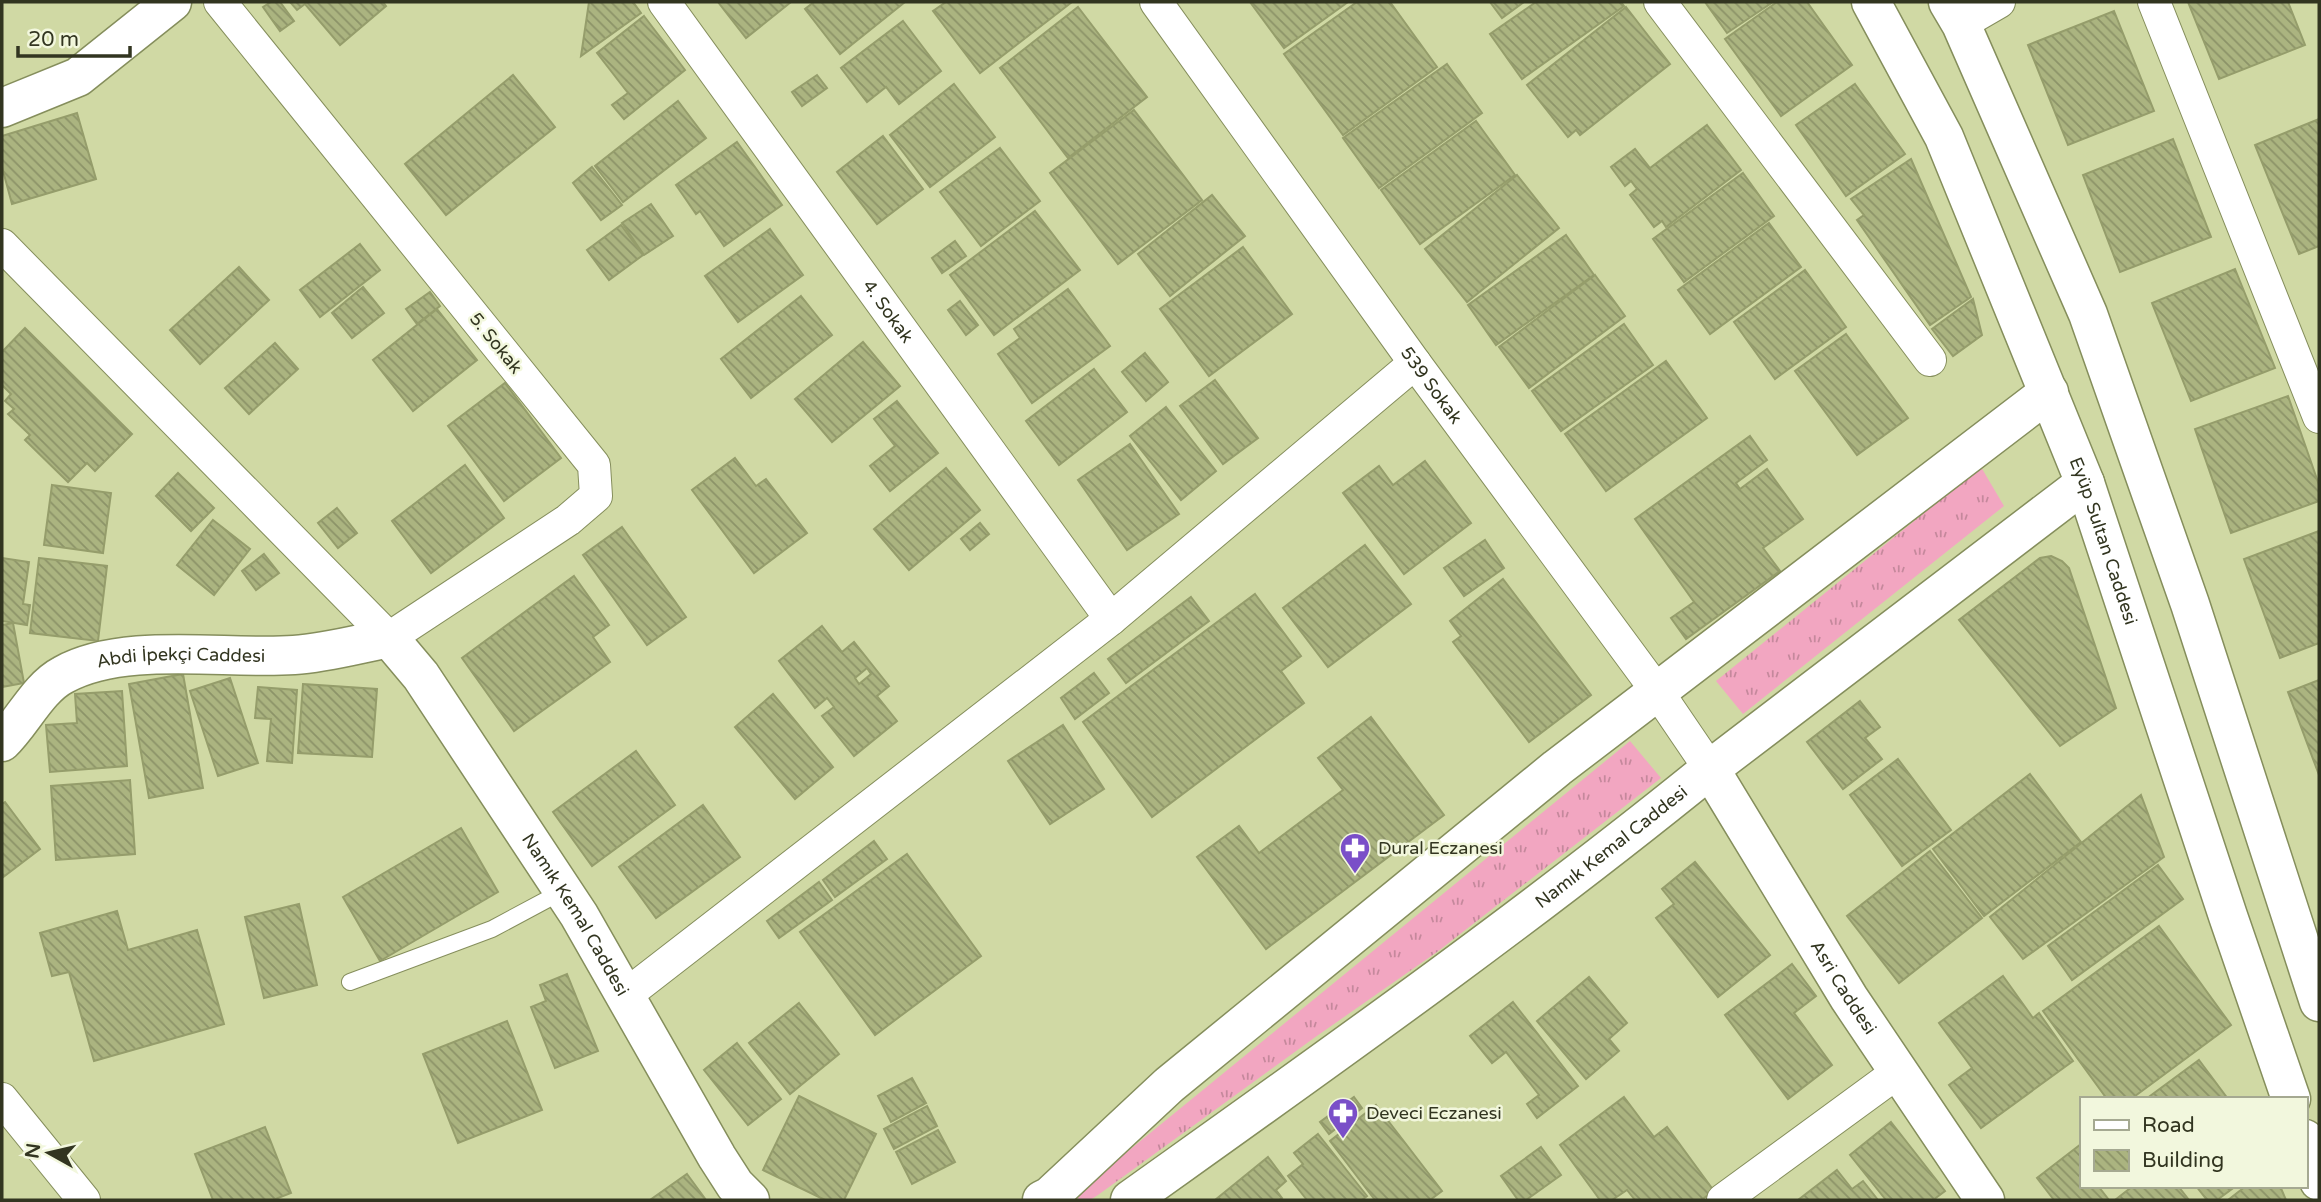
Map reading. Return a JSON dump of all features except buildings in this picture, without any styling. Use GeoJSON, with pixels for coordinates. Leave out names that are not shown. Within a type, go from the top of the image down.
{"type":"FeatureCollection","features":[{"type":"Feature","properties":{"kind":"street"},"geometry":{"type":"LineString","coordinates":[[2,108],[78,77],[172,2]]}},
{"type":"Feature","properties":{"kind":"street","name":"5. Sokak"},"geometry":{"type":"LineString","coordinates":[[220,2],[594,465],[596,496],[568,520],[389,638]]}},
{"type":"Feature","properties":{"kind":"street","name":"4. Sokak"},"geometry":{"type":"LineString","coordinates":[[664,2],[1111,619]]}},
{"type":"Feature","properties":{"kind":"street","name":"539 Sokak"},"geometry":{"type":"LineString","coordinates":[[1156,2],[1415,363],[1657,691],[1710,769]]}},
{"type":"Feature","properties":{"kind":"street"},"geometry":{"type":"LineString","coordinates":[[1660,2],[1930,360]]}},
{"type":"Feature","properties":{"kind":"street","name":"Eyüp Sultan Caddesi"},"geometry":{"type":"LineString","coordinates":[[1871,2],[1944,137],[2085,483],[2290,1097]]}},
{"type":"Feature","properties":{"kind":"street"},"geometry":{"type":"LineString","coordinates":[[1999,2],[1954,13],[2088,314],[2190,604],[2319,1002]]}},
{"type":"Feature","properties":{"kind":"street"},"geometry":{"type":"LineString","coordinates":[[2154,2],[2319,417]]}},
{"type":"Feature","properties":{"kind":"street"},"geometry":{"type":"LineString","coordinates":[[2,245],[389,638]]}},
{"type":"Feature","properties":{"kind":"street"},"geometry":{"type":"LineString","coordinates":[[626,995],[1111,619],[1415,363]]}},
{"type":"Feature","properties":{"kind":"street"},"geometry":{"type":"LineString","coordinates":[[1042,1200],[1050,1196],[1169,1085],[1557,768],[2049,392]]}},
{"type":"Feature","properties":{"kind":"street","name":"Namık Kemal Caddesi"},"geometry":{"type":"LineString","coordinates":[[1130,1200],[1359,1037],[1654,815],[1710,769],[2085,483]]}},
{"type":"Feature","properties":{"kind":"street","name":"Abdi İpekçi Caddesi"},"geometry":{"type":"LineString","coordinates":[[2,742],[39,696],[61,675],[91,664],[128,657],[295,655],[389,638]]}},
{"type":"Feature","properties":{"kind":"street","name":"Namık Kemal Caddesi"},"geometry":{"type":"LineString","coordinates":[[389,638],[421,676],[563,891],[626,995],[717,1157],[735,1185],[750,1200]]}},
{"type":"Feature","properties":{"kind":"street","name":"Asri Caddesi"},"geometry":{"type":"LineString","coordinates":[[1710,769],[1849,998],[1984,1200]]}},
{"type":"Feature","properties":{"kind":"street"},"geometry":{"type":"LineString","coordinates":[[1723,1200],[1898,1072]]}},
{"type":"Feature","properties":{"kind":"street"},"geometry":{"type":"LineString","coordinates":[[2,1099],[84,1200]]}},
{"type":"Feature","properties":{"kind":"street"},"geometry":{"type":"LineString","coordinates":[[2307,1145],[2319,1181]]}},
{"type":"Feature","properties":{"kind":"lane"},"geometry":{"type":"LineString","coordinates":[[350,982],[492,929],[563,891]]}},
{"type":"Feature","properties":{"kind":"green space"},"geometry":{"type":"Polygon","coordinates":[[[1981,467],[2004,506],[1743,714],[1716,681],[1981,467]]]}},
{"type":"Feature","properties":{"kind":"green space"},"geometry":{"type":"Polygon","coordinates":[[[1630,741],[1661,778],[1437,952],[1098,1195],[1090,1200],[1078,1200],[1078,1192],[1630,741]]]}},
{"type":"Feature","properties":{"kind":"place","name":"Dural Eczanesi"},"geometry":{"type":"Point","coordinates":[1355,875]}},
{"type":"Feature","properties":{"kind":"place","name":"Deveci Eczanesi"},"geometry":{"type":"Point","coordinates":[1343,1140]}}]}
